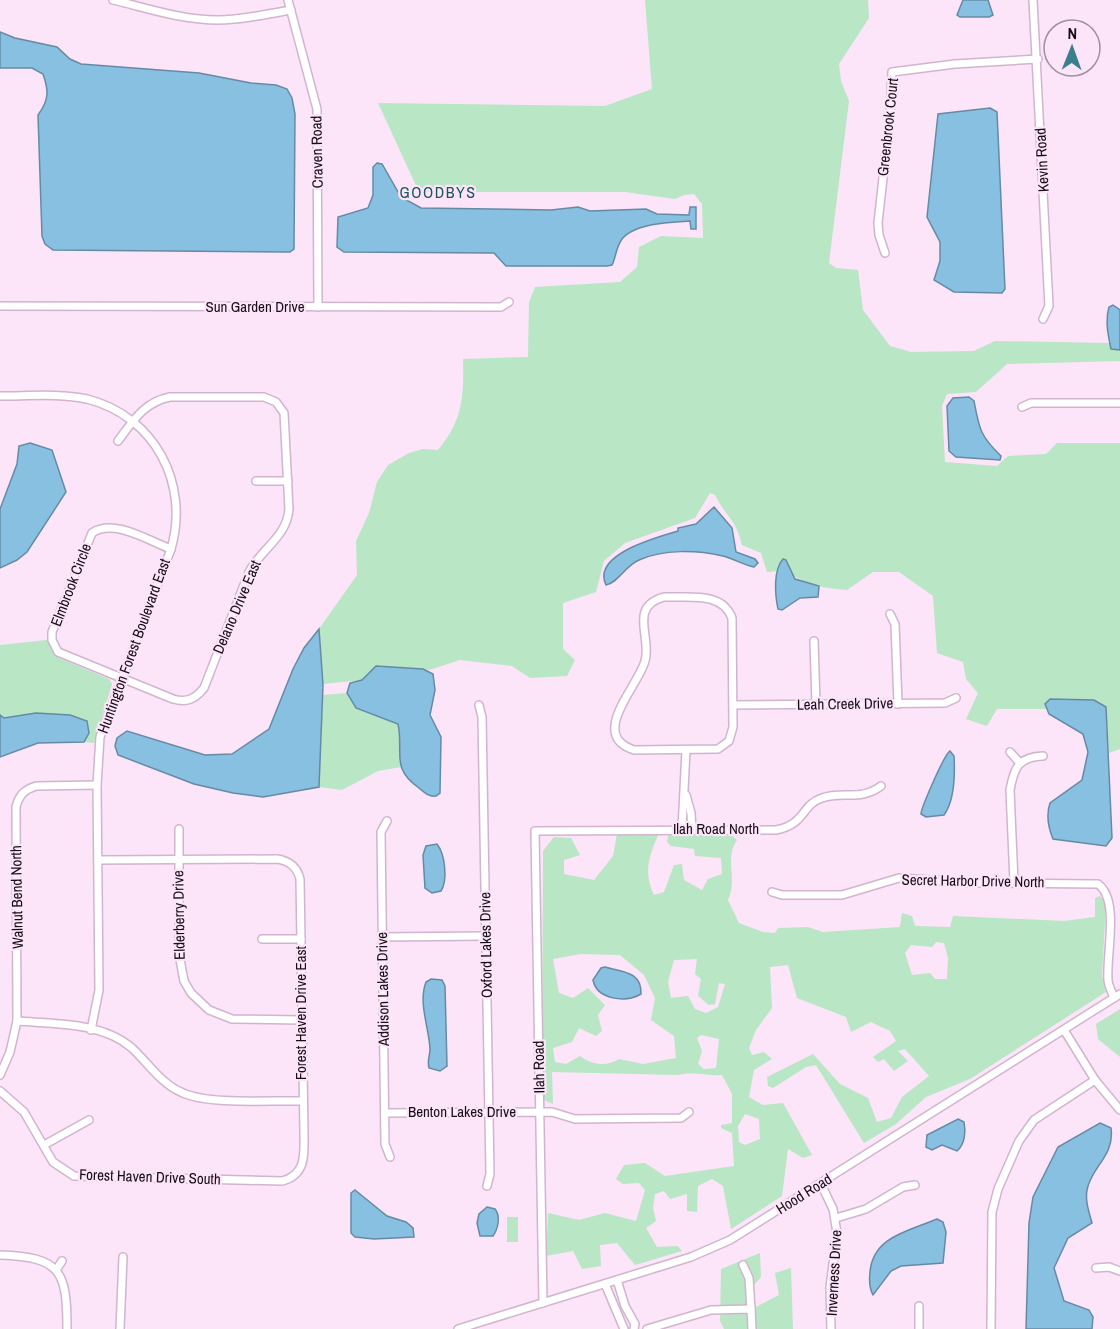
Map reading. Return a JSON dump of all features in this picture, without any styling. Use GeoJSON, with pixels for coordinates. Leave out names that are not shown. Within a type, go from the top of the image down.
{"type":"FeatureCollection","features":[{"type":"Feature","properties":{"kind":"street"},"geometry":{"type":"LineString","coordinates":[[113,0],[185,17],[216,20],[248,18],[291,10]]}},
{"type":"Feature","properties":{"kind":"street","name":"Craven Road"},"geometry":{"type":"LineString","coordinates":[[288,0],[316,109],[318,307]]}},
{"type":"Feature","properties":{"kind":"street","name":"Kevin Road"},"geometry":{"type":"LineString","coordinates":[[1033,0],[1038,59],[1049,306],[1043,319]]}},
{"type":"Feature","properties":{"kind":"street","name":"Greenbrook Court"},"geometry":{"type":"LineString","coordinates":[[885,254],[878,223],[890,115],[892,72],[955,64],[1038,59]]}},
{"type":"Feature","properties":{"kind":"street","name":"Sun Garden Drive"},"geometry":{"type":"LineString","coordinates":[[0,306],[501,307],[509,302]]}},
{"type":"Feature","properties":{"kind":"street","name":"Huntington Forest Boulevard East"},"geometry":{"type":"LineString","coordinates":[[0,396],[86,399],[111,408],[132,422],[156,445],[171,474],[177,514],[171,549],[120,678],[100,737],[97,785],[99,990],[91,1029]]}},
{"type":"Feature","properties":{"kind":"street","name":"Delano Drive East"},"geometry":{"type":"LineString","coordinates":[[120,678],[180,701],[193,699],[204,688],[249,572],[258,556],[283,530],[288,516],[286,418],[276,402],[264,397],[170,397],[151,403],[132,422]]}},
{"type":"Feature","properties":{"kind":"street"},"geometry":{"type":"LineString","coordinates":[[1022,407],[1031,403],[1120,403]]}},
{"type":"Feature","properties":{"kind":"street"},"geometry":{"type":"LineString","coordinates":[[118,441],[132,422]]}},
{"type":"Feature","properties":{"kind":"street"},"geometry":{"type":"LineString","coordinates":[[256,481],[288,481]]}},
{"type":"Feature","properties":{"kind":"street","name":"Elmbrook Circle"},"geometry":{"type":"LineString","coordinates":[[120,678],[62,656],[52,640],[52,632],[88,539],[99,529],[108,527],[171,549]]}},
{"type":"Feature","properties":{"kind":"street"},"geometry":{"type":"LineString","coordinates":[[664,597],[718,600],[729,610],[732,618],[733,705],[733,727],[729,741],[718,749],[634,750],[619,742],[614,721],[645,662],[645,612],[649,605],[664,597]]}},
{"type":"Feature","properties":{"kind":"street"},"geometry":{"type":"LineString","coordinates":[[890,614],[896,624],[898,704]]}},
{"type":"Feature","properties":{"kind":"street"},"geometry":{"type":"LineString","coordinates":[[814,641],[816,704]]}},
{"type":"Feature","properties":{"kind":"street","name":"Leah Creek Drive"},"geometry":{"type":"LineString","coordinates":[[733,705],[945,704],[956,698]]}},
{"type":"Feature","properties":{"kind":"street","name":"Oxford Lakes Drive"},"geometry":{"type":"LineString","coordinates":[[479,705],[482,717],[489,1112],[490,1174],[487,1186]]}},
{"type":"Feature","properties":{"kind":"street"},"geometry":{"type":"LineString","coordinates":[[682,829],[686,795],[686,750]]}},
{"type":"Feature","properties":{"kind":"street"},"geometry":{"type":"LineString","coordinates":[[1010,752],[1020,763]]}},
{"type":"Feature","properties":{"kind":"street"},"geometry":{"type":"LineString","coordinates":[[1014,882],[1010,790],[1020,763],[1028,757],[1043,756]]}},
{"type":"Feature","properties":{"kind":"street","name":"Walnut Bend North"},"geometry":{"type":"LineString","coordinates":[[0,1075],[10,1052],[18,1021],[18,799],[28,788],[36,786],[97,785]]}},
{"type":"Feature","properties":{"kind":"street","name":"Ilah Road North"},"geometry":{"type":"LineString","coordinates":[[535,831],[788,827],[802,817],[809,806],[822,798],[862,796],[881,786]]}},
{"type":"Feature","properties":{"kind":"street"},"geometry":{"type":"LineString","coordinates":[[686,795],[692,829]]}},
{"type":"Feature","properties":{"kind":"street","name":"Addison Lakes Drive"},"geometry":{"type":"LineString","coordinates":[[387,820],[381,832],[385,1144],[390,1157]]}},
{"type":"Feature","properties":{"kind":"street","name":"Elderberry Drive"},"geometry":{"type":"LineString","coordinates":[[179,829],[180,961],[184,981],[191,993],[210,1010],[232,1019],[301,1020]]}},
{"type":"Feature","properties":{"kind":"street","name":"Ilah Road"},"geometry":{"type":"LineString","coordinates":[[535,831],[543,1302]]}},
{"type":"Feature","properties":{"kind":"street"},"geometry":{"type":"LineString","coordinates":[[98,860],[178,859]]}},
{"type":"Feature","properties":{"kind":"street","name":"Forest Haven Drive East"},"geometry":{"type":"LineString","coordinates":[[178,859],[278,859],[289,862],[296,868],[300,879],[301,939],[304,1132],[301,1169]]}},
{"type":"Feature","properties":{"kind":"street","name":"Secret Harbor Drive North"},"geometry":{"type":"LineString","coordinates":[[772,892],[782,895],[842,895],[899,878],[1090,882],[1104,888],[1111,903],[1108,981],[1117,996]]}},
{"type":"Feature","properties":{"kind":"street"},"geometry":{"type":"LineString","coordinates":[[383,938],[486,936]]}},
{"type":"Feature","properties":{"kind":"street"},"geometry":{"type":"LineString","coordinates":[[262,939],[301,939]]}},
{"type":"Feature","properties":{"kind":"street","name":"Hood Road"},"geometry":{"type":"LineString","coordinates":[[458,1329],[691,1257],[721,1245],[1117,996]]}},
{"type":"Feature","properties":{"kind":"street"},"geometry":{"type":"LineString","coordinates":[[18,1021],[76,1026],[113,1037],[131,1047],[164,1082],[185,1094],[204,1099],[302,1101]]}},
{"type":"Feature","properties":{"kind":"street"},"geometry":{"type":"LineString","coordinates":[[1064,1030],[1095,1080],[1120,1110]]}},
{"type":"Feature","properties":{"kind":"street"},"geometry":{"type":"LineString","coordinates":[[991,1329],[992,1212],[998,1189],[1019,1141],[1034,1120],[1095,1080]]}},
{"type":"Feature","properties":{"kind":"street","name":"Forest Haven Drive South"},"geometry":{"type":"LineString","coordinates":[[0,1090],[24,1112],[58,1167],[81,1177],[282,1181],[292,1179],[301,1169]]}},
{"type":"Feature","properties":{"kind":"street","name":"Benton Lakes Drive"},"geometry":{"type":"LineString","coordinates":[[385,1113],[552,1112],[575,1119],[681,1118],[689,1112]]}},
{"type":"Feature","properties":{"kind":"street"},"geometry":{"type":"LineString","coordinates":[[44,1145],[89,1120]]}},
{"type":"Feature","properties":{"kind":"street","name":"Inverness Drive"},"geometry":{"type":"LineString","coordinates":[[821,1184],[836,1218],[837,1243],[830,1287],[831,1329]]}},
{"type":"Feature","properties":{"kind":"street"},"geometry":{"type":"LineString","coordinates":[[836,1218],[866,1209],[903,1187],[915,1185]]}},
{"type":"Feature","properties":{"kind":"street"},"geometry":{"type":"LineString","coordinates":[[0,1255],[34,1257],[56,1270],[65,1286],[67,1329]]}},
{"type":"Feature","properties":{"kind":"street"},"geometry":{"type":"LineString","coordinates":[[120,1329],[123,1257]]}},
{"type":"Feature","properties":{"kind":"street"},"geometry":{"type":"LineString","coordinates":[[56,1270],[62,1261]]}},
{"type":"Feature","properties":{"kind":"street"},"geometry":{"type":"LineString","coordinates":[[743,1264],[749,1278],[752,1329]]}},
{"type":"Feature","properties":{"kind":"street"},"geometry":{"type":"LineString","coordinates":[[1096,1268],[1109,1267],[1120,1271]]}},
{"type":"Feature","properties":{"kind":"street"},"geometry":{"type":"LineString","coordinates":[[617,1280],[625,1306],[635,1324],[634,1329]]}},
{"type":"Feature","properties":{"kind":"street"},"geometry":{"type":"LineString","coordinates":[[605,1284],[624,1329]]}},
{"type":"Feature","properties":{"kind":"street"},"geometry":{"type":"LineString","coordinates":[[615,1309],[625,1306]]}},
{"type":"Feature","properties":{"kind":"street"},"geometry":{"type":"LineString","coordinates":[[919,1329],[920,1306]]}},
{"type":"Feature","properties":{"kind":"street"},"geometry":{"type":"LineString","coordinates":[[647,1329],[711,1310],[751,1309]]}},
{"type":"Feature","properties":{"kind":"green space"},"geometry":{"type":"Polygon","coordinates":[[[645,0],[868,0],[869,18],[839,64],[841,81],[849,101],[829,263],[836,268],[858,270],[863,310],[890,346],[911,352],[974,351],[995,341],[1110,343],[1111,349],[1120,350],[1120,361],[1007,364],[976,392],[947,394],[942,406],[945,462],[997,466],[1008,456],[1046,454],[1057,443],[1120,443],[1120,749],[1109,753],[1106,708],[1080,699],[1045,704],[1046,709],[997,709],[987,726],[966,719],[978,693],[966,679],[963,662],[937,653],[933,596],[899,572],[873,572],[847,590],[827,588],[802,580],[778,564],[777,571],[767,572],[761,553],[742,545],[734,524],[715,495],[710,493],[695,518],[625,543],[604,561],[596,592],[563,603],[563,649],[575,660],[567,676],[530,678],[512,666],[460,660],[429,670],[376,666],[362,680],[323,684],[319,629],[357,575],[356,541],[369,513],[377,482],[388,465],[409,453],[423,449],[438,450],[446,439],[453,428],[460,407],[463,359],[528,357],[529,302],[535,287],[620,282],[637,267],[639,247],[661,236],[703,238],[702,204],[694,194],[675,199],[625,192],[419,192],[378,103],[605,106],[652,89],[645,0]]]}},
{"type":"Feature","properties":{"kind":"green space"},"geometry":{"type":"Polygon","coordinates":[[[47,640],[59,658],[109,679],[112,684],[94,743],[84,742],[89,733],[36,713],[4,718],[0,715],[0,645],[47,640]]]}},
{"type":"Feature","properties":{"kind":"green space"},"geometry":{"type":"Polygon","coordinates":[[[347,693],[356,708],[398,723],[401,767],[378,771],[342,790],[319,787],[323,695],[347,693]]]}},
{"type":"Feature","properties":{"kind":"green space"},"geometry":{"type":"Polygon","coordinates":[[[669,832],[729,833],[737,840],[733,847],[732,885],[728,900],[739,923],[763,932],[775,933],[778,928],[808,927],[823,932],[900,927],[902,913],[912,916],[915,926],[950,927],[953,916],[1064,921],[1095,917],[1095,898],[1100,896],[1106,903],[1102,976],[1106,992],[970,1079],[926,1097],[896,1124],[864,1143],[816,1065],[806,1067],[773,1088],[768,1086],[767,1077],[813,1054],[840,1084],[868,1098],[877,1122],[891,1118],[902,1097],[929,1076],[905,1049],[898,1051],[908,1061],[894,1071],[884,1059],[878,1062],[873,1057],[896,1041],[890,1031],[871,1022],[851,1032],[846,1017],[797,998],[788,965],[770,967],[772,1008],[756,1030],[749,1048],[752,1055],[764,1052],[772,1059],[754,1070],[749,1097],[763,1105],[783,1103],[812,1155],[803,1158],[788,1149],[782,1196],[731,1229],[723,1186],[712,1179],[698,1186],[697,1212],[687,1211],[687,1194],[670,1199],[664,1191],[655,1194],[653,1208],[656,1221],[646,1228],[657,1247],[678,1246],[682,1251],[635,1265],[617,1243],[600,1245],[601,1266],[582,1269],[573,1251],[546,1256],[548,1213],[579,1220],[605,1213],[636,1221],[645,1190],[639,1183],[623,1184],[616,1179],[624,1165],[645,1163],[665,1176],[734,1166],[732,1133],[721,1128],[721,1125],[732,1123],[732,1094],[722,1075],[552,1072],[553,1104],[542,1099],[543,851],[554,837],[571,838],[580,855],[564,860],[564,874],[594,880],[613,856],[617,834],[659,833],[652,849],[648,871],[654,895],[664,892],[674,865],[682,864],[684,880],[702,890],[708,879],[722,874],[721,858],[695,856],[694,849],[671,846],[667,842],[669,832]],[[936,942],[932,947],[911,945],[905,953],[912,975],[930,973],[935,979],[947,979],[948,958],[944,943],[936,942]],[[581,954],[553,959],[559,993],[573,998],[588,988],[605,1005],[598,1015],[602,1031],[596,1036],[579,1028],[572,1042],[553,1048],[555,1062],[566,1064],[580,1056],[599,1064],[619,1059],[643,1064],[676,1058],[674,1036],[651,1020],[655,998],[644,975],[620,955],[581,954]],[[697,959],[674,960],[668,982],[671,998],[688,996],[695,1009],[706,1013],[718,1007],[725,984],[719,983],[715,1004],[709,1005],[698,996],[701,979],[695,974],[697,959]],[[701,1035],[697,1038],[702,1051],[698,1064],[704,1069],[716,1068],[719,1039],[701,1035]],[[745,1114],[738,1126],[739,1142],[745,1145],[760,1139],[759,1119],[745,1114]]]}},
{"type":"Feature","properties":{"kind":"green space"},"geometry":{"type":"Polygon","coordinates":[[[1120,1009],[1120,1057],[1098,1039],[1096,1024],[1120,1009]]]}},
{"type":"Feature","properties":{"kind":"green space"},"geometry":{"type":"Polygon","coordinates":[[[507,1217],[518,1217],[518,1242],[507,1242],[507,1217]]]}},
{"type":"Feature","properties":{"kind":"green space"},"geometry":{"type":"Polygon","coordinates":[[[760,1253],[761,1277],[746,1294],[754,1308],[779,1295],[775,1273],[791,1268],[793,1329],[724,1329],[720,1321],[721,1269],[760,1253]]]}},
{"type":"Feature","properties":{"kind":"water"},"geometry":{"type":"Polygon","coordinates":[[[963,0],[988,0],[993,15],[960,17],[957,15],[963,0]]]}},
{"type":"Feature","properties":{"kind":"water"},"geometry":{"type":"Polygon","coordinates":[[[0,32],[15,38],[57,47],[70,59],[81,64],[199,73],[251,83],[276,85],[287,89],[292,98],[295,114],[294,249],[290,252],[53,250],[45,244],[42,236],[38,115],[46,100],[46,85],[43,74],[32,68],[0,68],[0,32]]]}},
{"type":"Feature","properties":{"kind":"water"},"geometry":{"type":"Polygon","coordinates":[[[990,108],[997,112],[1005,289],[1002,293],[954,292],[934,280],[940,261],[940,242],[927,217],[938,114],[990,108]]]}},
{"type":"Feature","properties":{"kind":"water"},"geometry":{"type":"Polygon","coordinates":[[[377,163],[382,164],[401,197],[421,208],[551,210],[578,207],[590,211],[646,209],[657,214],[689,215],[690,207],[696,207],[696,229],[691,229],[690,221],[654,224],[635,230],[622,239],[612,265],[607,266],[506,266],[494,253],[344,252],[337,247],[338,217],[368,208],[373,195],[373,167],[377,163]]]}},
{"type":"Feature","properties":{"kind":"water"},"geometry":{"type":"Polygon","coordinates":[[[1113,305],[1120,310],[1120,350],[1111,349],[1108,333],[1108,312],[1109,307],[1113,305]]]}},
{"type":"Feature","properties":{"kind":"water"},"geometry":{"type":"Polygon","coordinates":[[[969,397],[974,401],[982,431],[1001,456],[1000,460],[956,457],[949,451],[947,406],[953,398],[969,397]]]}},
{"type":"Feature","properties":{"kind":"water"},"geometry":{"type":"Polygon","coordinates":[[[30,443],[52,450],[66,492],[27,552],[0,568],[0,509],[17,464],[19,446],[30,443]]]}},
{"type":"Feature","properties":{"kind":"water"},"geometry":{"type":"Polygon","coordinates":[[[714,507],[732,528],[736,552],[755,559],[758,563],[754,567],[713,554],[669,552],[648,556],[634,562],[614,581],[606,585],[604,574],[608,564],[617,556],[643,543],[678,531],[678,528],[696,524],[714,507]]]}},
{"type":"Feature","properties":{"kind":"water"},"geometry":{"type":"Polygon","coordinates":[[[783,559],[786,560],[795,579],[819,586],[818,597],[800,598],[782,610],[778,609],[776,576],[783,559]]]}},
{"type":"Feature","properties":{"kind":"water"},"geometry":{"type":"Polygon","coordinates":[[[319,629],[323,685],[319,787],[263,797],[233,793],[194,784],[118,755],[115,746],[117,738],[127,731],[205,755],[232,754],[269,729],[293,669],[304,648],[319,629]]]}},
{"type":"Feature","properties":{"kind":"water"},"geometry":{"type":"Polygon","coordinates":[[[376,666],[423,669],[433,674],[435,690],[430,715],[441,737],[440,793],[436,796],[425,793],[404,774],[400,759],[398,724],[356,708],[347,693],[350,683],[362,680],[376,666]]]}},
{"type":"Feature","properties":{"kind":"water"},"geometry":{"type":"Polygon","coordinates":[[[1050,699],[1094,700],[1106,707],[1112,838],[1106,846],[1053,839],[1051,834],[1048,816],[1050,803],[1082,780],[1088,752],[1083,734],[1049,714],[1045,704],[1050,699]]]}},
{"type":"Feature","properties":{"kind":"water"},"geometry":{"type":"Polygon","coordinates":[[[36,713],[70,715],[87,721],[89,733],[84,742],[38,743],[0,757],[0,715],[4,718],[36,713]]]}},
{"type":"Feature","properties":{"kind":"water"},"geometry":{"type":"Polygon","coordinates":[[[950,751],[954,756],[954,787],[948,809],[944,815],[926,817],[921,814],[925,802],[950,751]]]}},
{"type":"Feature","properties":{"kind":"water"},"geometry":{"type":"Polygon","coordinates":[[[437,844],[444,860],[445,874],[441,891],[432,893],[425,888],[423,855],[426,846],[437,844]]]}},
{"type":"Feature","properties":{"kind":"water"},"geometry":{"type":"Polygon","coordinates":[[[605,967],[634,977],[638,981],[641,994],[620,999],[600,992],[593,980],[601,968],[605,967]]]}},
{"type":"Feature","properties":{"kind":"water"},"geometry":{"type":"Polygon","coordinates":[[[431,979],[442,980],[445,986],[447,1066],[440,1071],[429,1068],[428,1065],[430,1049],[423,998],[426,982],[431,979]]]}},
{"type":"Feature","properties":{"kind":"water"},"geometry":{"type":"Polygon","coordinates":[[[958,1119],[964,1122],[965,1134],[962,1145],[957,1151],[942,1145],[932,1150],[926,1147],[927,1135],[958,1119]]]}},
{"type":"Feature","properties":{"kind":"water"},"geometry":{"type":"Polygon","coordinates":[[[1100,1123],[1111,1128],[1111,1138],[1110,1146],[1089,1182],[1087,1190],[1092,1223],[1068,1238],[1054,1268],[1064,1301],[1089,1310],[1093,1317],[1092,1329],[1026,1329],[1029,1223],[1033,1197],[1058,1147],[1100,1123]]]}},
{"type":"Feature","properties":{"kind":"water"},"geometry":{"type":"Polygon","coordinates":[[[355,1190],[387,1216],[406,1222],[413,1228],[414,1237],[374,1239],[355,1237],[351,1233],[351,1193],[355,1190]]]}},
{"type":"Feature","properties":{"kind":"water"},"geometry":{"type":"Polygon","coordinates":[[[487,1207],[497,1212],[497,1226],[493,1236],[480,1236],[477,1223],[479,1214],[487,1207]]]}},
{"type":"Feature","properties":{"kind":"water"},"geometry":{"type":"Polygon","coordinates":[[[937,1219],[943,1222],[946,1232],[943,1263],[901,1266],[891,1271],[873,1295],[870,1272],[878,1250],[894,1236],[937,1219]]]}},
{"type":"Feature","properties":{"kind":"district","name":"GOODBYS"},"geometry":{"type":"Point","coordinates":[438,192]}}]}
